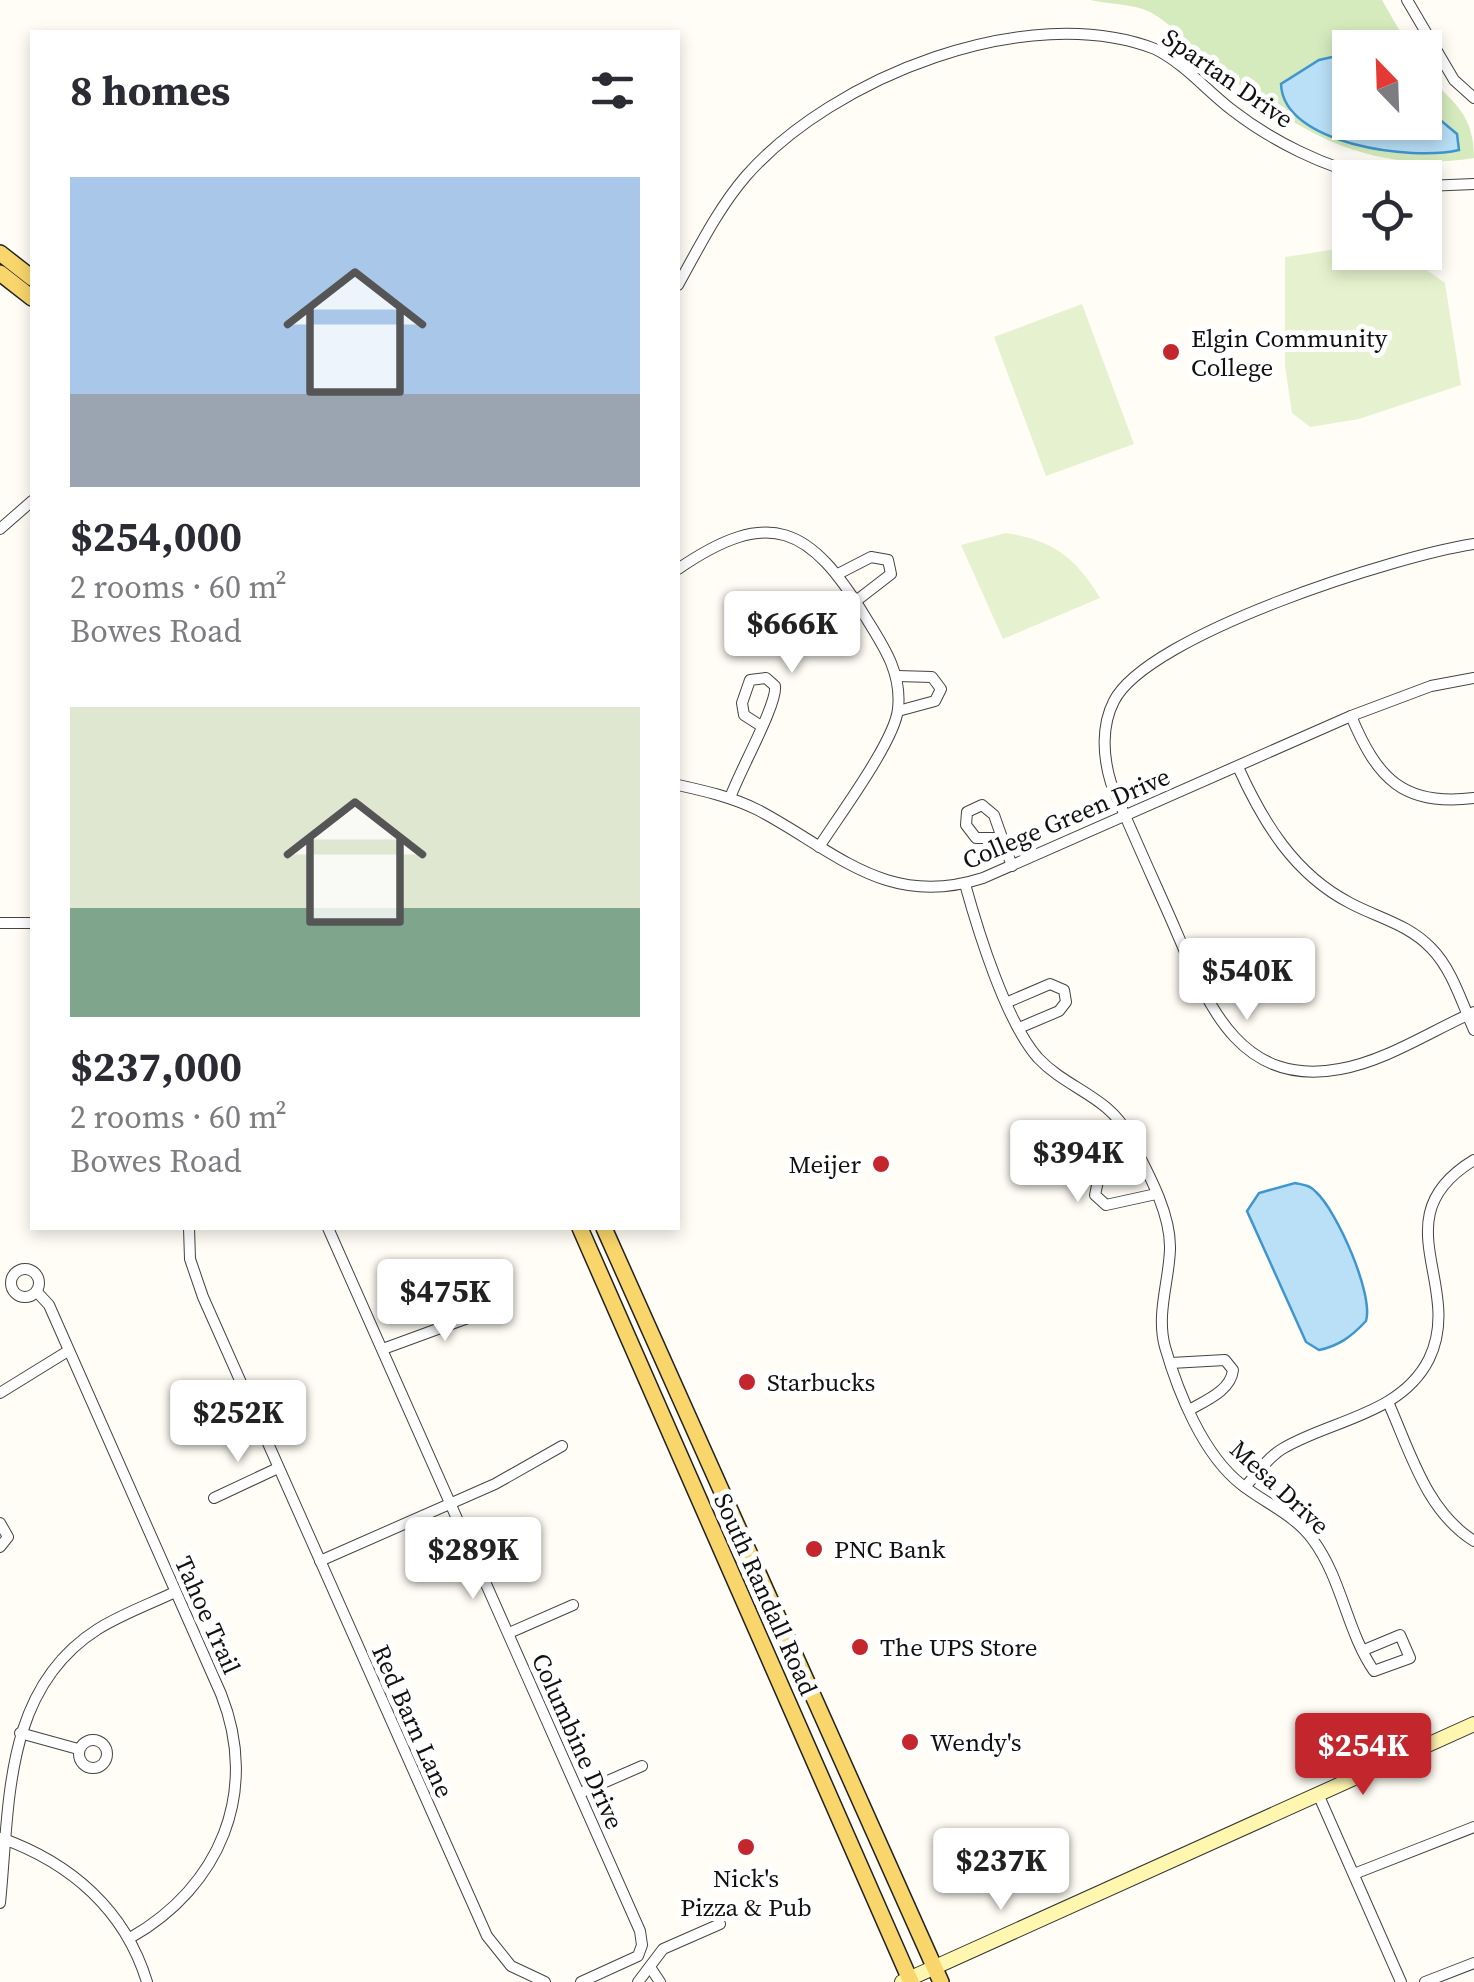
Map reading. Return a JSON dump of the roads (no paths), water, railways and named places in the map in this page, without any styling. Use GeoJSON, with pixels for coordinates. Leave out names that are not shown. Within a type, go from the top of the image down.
{"type":"FeatureCollection","features":[{"type":"Feature","properties":{"kind":"main road"},"geometry":{"type":"LineString","coordinates":[[0,253],[30,276]]}},
{"type":"Feature","properties":{"kind":"main road"},"geometry":{"type":"LineString","coordinates":[[0,272],[30,296]]}},
{"type":"Feature","properties":{"kind":"main road","name":"South Randall Road"},"geometry":{"type":"LineString","coordinates":[[581,1230],[907,1981]]}},
{"type":"Feature","properties":{"kind":"main road","name":"South Randall Road"},"geometry":{"type":"LineString","coordinates":[[605,1230],[937,1975]]}},
{"type":"Feature","properties":{"kind":"main road"},"geometry":{"type":"LineString","coordinates":[[907,1981],[937,1975],[1474,1724]]}},
{"type":"Feature","properties":{"kind":"street"},"geometry":{"type":"LineString","coordinates":[[1407,0],[1428,42],[1454,80],[1474,98]]}},
{"type":"Feature","properties":{"kind":"street","name":"Spartan Drive"},"geometry":{"type":"LineString","coordinates":[[680,282],[744,177],[802,122],[898,67],[998,34],[1042,28],[1111,30],[1183,67],[1262,132],[1332,163]]}},
{"type":"Feature","properties":{"kind":"street"},"geometry":{"type":"LineString","coordinates":[[1442,185],[1474,184]]}},
{"type":"Feature","properties":{"kind":"street"},"geometry":{"type":"LineString","coordinates":[[0,529],[30,503]]}},
{"type":"Feature","properties":{"kind":"street"},"geometry":{"type":"LineString","coordinates":[[680,567],[721,540],[760,532],[804,542],[838,574],[897,676],[898,711],[887,738],[819,847]]}},
{"type":"Feature","properties":{"kind":"street"},"geometry":{"type":"LineString","coordinates":[[1470,1014],[1339,1070],[1287,1069],[1263,1060],[1230,1035],[1212,1012],[1107,770],[1107,723],[1115,699],[1146,666],[1335,578],[1407,556],[1474,544]]}},
{"type":"Feature","properties":{"kind":"street"},"geometry":{"type":"LineString","coordinates":[[838,574],[871,557],[888,560],[891,574],[856,601]]}},
{"type":"Feature","properties":{"kind":"street"},"geometry":{"type":"LineString","coordinates":[[897,676],[932,677],[941,690],[935,701],[898,711]]}},
{"type":"Feature","properties":{"kind":"street"},"geometry":{"type":"LineString","coordinates":[[730,798],[758,724],[770,715],[776,692],[771,681],[760,677],[746,685],[742,703],[744,715],[758,724]]}},
{"type":"Feature","properties":{"kind":"street","name":"College Green Drive"},"geometry":{"type":"LineString","coordinates":[[680,786],[730,798],[893,885],[931,890],[965,884],[1012,866],[1351,716],[1430,686],[1474,678]]}},
{"type":"Feature","properties":{"kind":"street"},"geometry":{"type":"LineString","coordinates":[[1351,716],[1374,764],[1399,787],[1438,801],[1474,798]]}},
{"type":"Feature","properties":{"kind":"street"},"geometry":{"type":"LineString","coordinates":[[1238,767],[1264,820],[1294,859],[1339,897],[1405,927],[1430,946],[1448,971],[1474,1030]]}},
{"type":"Feature","properties":{"kind":"street"},"geometry":{"type":"LineString","coordinates":[[1002,838],[1012,866]]}},
{"type":"Feature","properties":{"kind":"street","name":"Mesa Drive"},"geometry":{"type":"LineString","coordinates":[[965,884],[1020,1028],[1041,1061],[1118,1116],[1156,1194],[1170,1235],[1162,1325],[1171,1362],[1191,1410],[1215,1456],[1244,1487],[1312,1538],[1364,1650]]}},
{"type":"Feature","properties":{"kind":"street"},"geometry":{"type":"LineString","coordinates":[[0,923],[30,923]]}},
{"type":"Feature","properties":{"kind":"street"},"geometry":{"type":"LineString","coordinates":[[1008,1002],[1050,984],[1064,990],[1066,1002],[1059,1011],[1020,1028]]}},
{"type":"Feature","properties":{"kind":"street"},"geometry":{"type":"LineString","coordinates":[[1138,1154],[1098,1181],[1096,1195],[1106,1205],[1156,1194]]}},
{"type":"Feature","properties":{"kind":"street"},"geometry":{"type":"LineString","coordinates":[[1244,1487],[1270,1458],[1287,1446],[1388,1402],[1418,1377],[1436,1339],[1440,1307],[1426,1233],[1436,1193],[1474,1160]]}},
{"type":"Feature","properties":{"kind":"street","name":"Red Barn Lane"},"geometry":{"type":"LineString","coordinates":[[189,1230],[188,1244],[198,1284],[487,1936],[511,1966],[545,1982]]}},
{"type":"Feature","properties":{"kind":"street","name":"Columbine Drive"},"geometry":{"type":"LineString","coordinates":[[329,1230],[642,1937],[638,1956],[608,1978]]}},
{"type":"Feature","properties":{"kind":"street","name":"Tahoe Trail"},"geometry":{"type":"LineString","coordinates":[[37,1292],[46,1300],[231,1721],[236,1791],[228,1830],[201,1880],[165,1916],[130,1938]]}},
{"type":"Feature","properties":{"kind":"street"},"geometry":{"type":"LineString","coordinates":[[383,1349],[496,1308]]}},
{"type":"Feature","properties":{"kind":"street"},"geometry":{"type":"LineString","coordinates":[[0,1394],[68,1351]]}},
{"type":"Feature","properties":{"kind":"street"},"geometry":{"type":"LineString","coordinates":[[1171,1362],[1225,1360],[1233,1370],[1232,1381],[1224,1389],[1191,1410]]}},
{"type":"Feature","properties":{"kind":"street"},"geometry":{"type":"LineString","coordinates":[[1388,1402],[1436,1505],[1450,1524],[1474,1541]]}},
{"type":"Feature","properties":{"kind":"street"},"geometry":{"type":"LineString","coordinates":[[320,1561],[506,1479],[562,1446]]}},
{"type":"Feature","properties":{"kind":"street"},"geometry":{"type":"LineString","coordinates":[[214,1498],[278,1468]]}},
{"type":"Feature","properties":{"kind":"street"},"geometry":{"type":"LineString","coordinates":[[0,1524],[8,1538],[0,1546]]}},
{"type":"Feature","properties":{"kind":"street"},"geometry":{"type":"LineString","coordinates":[[0,1902],[2,1838],[20,1733],[43,1682],[71,1650],[100,1628],[175,1592]]}},
{"type":"Feature","properties":{"kind":"street"},"geometry":{"type":"LineString","coordinates":[[509,1633],[573,1604]]}},
{"type":"Feature","properties":{"kind":"street"},"geometry":{"type":"LineString","coordinates":[[1400,1635],[1410,1658],[1379,1672],[1371,1667],[1364,1650],[1400,1635]]}},
{"type":"Feature","properties":{"kind":"street"},"geometry":{"type":"LineString","coordinates":[[20,1733],[78,1750]]}},
{"type":"Feature","properties":{"kind":"street"},"geometry":{"type":"LineString","coordinates":[[580,1793],[642,1766]]}},
{"type":"Feature","properties":{"kind":"street"},"geometry":{"type":"LineString","coordinates":[[1318,1794],[1401,1982]]}},
{"type":"Feature","properties":{"kind":"street"},"geometry":{"type":"LineString","coordinates":[[1354,1874],[1474,1826]]}},
{"type":"Feature","properties":{"kind":"street"},"geometry":{"type":"LineString","coordinates":[[2,1838],[79,1878],[130,1938],[148,1982]]}},
{"type":"Feature","properties":{"kind":"street"},"geometry":{"type":"LineString","coordinates":[[638,1982],[668,1946],[720,1924]]}},
{"type":"Feature","properties":{"kind":"street"},"geometry":{"type":"LineString","coordinates":[[1425,1982],[1474,1963]]}},
{"type":"Feature","properties":{"kind":"street"},"geometry":{"type":"LineString","coordinates":[[650,1967],[660,1982]]}},
{"type":"Feature","properties":{"kind":"street"},"geometry":{"type":"LineString","coordinates":[[580,1982],[608,1978]]}},
{"type":"Feature","properties":{"kind":"water"},"geometry":{"type":"Polygon","coordinates":[[[1332,57],[1332,137],[1303,122],[1287,105],[1281,84],[1319,60],[1332,57]]]}},
{"type":"Feature","properties":{"kind":"water"},"geometry":{"type":"Polygon","coordinates":[[[1442,122],[1457,134],[1459,150],[1412,153],[1342,140],[1442,140],[1442,122]]]}},
{"type":"Feature","properties":{"kind":"water"},"geometry":{"type":"Polygon","coordinates":[[[1295,1183],[1314,1190],[1325,1202],[1352,1254],[1365,1293],[1366,1321],[1339,1343],[1319,1350],[1306,1342],[1247,1211],[1259,1193],[1295,1183]]]}},
{"type":"Feature","properties":{"kind":"place","name":"Elgin Community College"},"geometry":{"type":"Point","coordinates":[1171,352]}},
{"type":"Feature","properties":{"kind":"place","name":"Meijer"},"geometry":{"type":"Point","coordinates":[881,1164]}},
{"type":"Feature","properties":{"kind":"place","name":"Starbucks"},"geometry":{"type":"Point","coordinates":[747,1382]}},
{"type":"Feature","properties":{"kind":"place","name":"PNC Bank"},"geometry":{"type":"Point","coordinates":[814,1549]}},
{"type":"Feature","properties":{"kind":"place","name":"The UPS Store"},"geometry":{"type":"Point","coordinates":[860,1647]}},
{"type":"Feature","properties":{"kind":"place","name":"Wendy's"},"geometry":{"type":"Point","coordinates":[910,1742]}},
{"type":"Feature","properties":{"kind":"place","name":"Nick's Pizza & Pub"},"geometry":{"type":"Point","coordinates":[746,1847]}}]}
